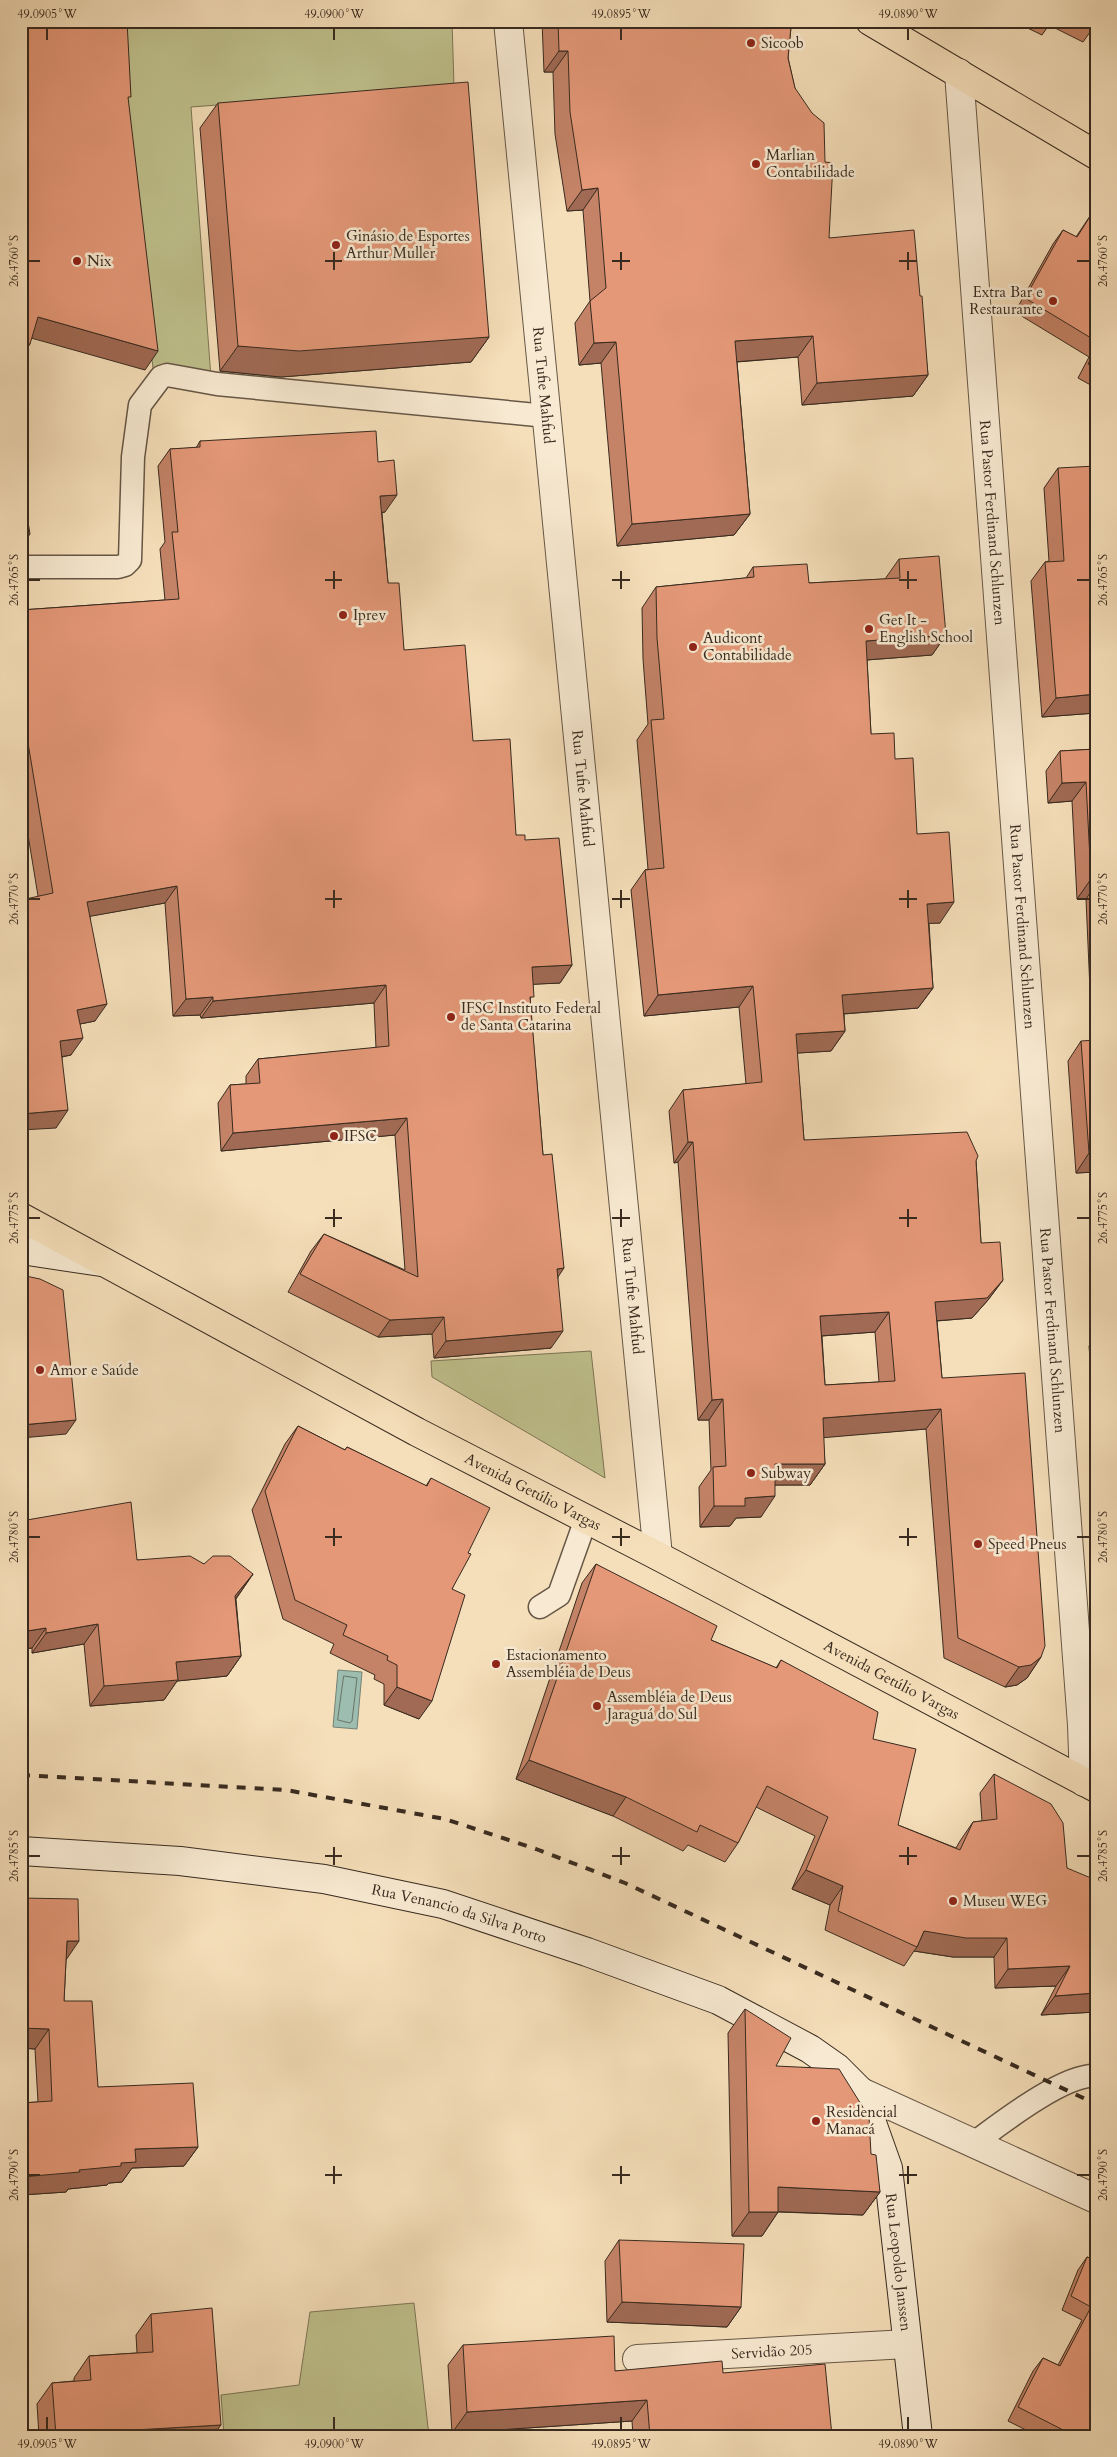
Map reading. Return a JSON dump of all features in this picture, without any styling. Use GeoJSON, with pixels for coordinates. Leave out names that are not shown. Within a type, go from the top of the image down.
{"type":"FeatureCollection","features":[{"type":"Feature","properties":{"kind":"highway"},"geometry":{"type":"LineString","coordinates":[[870,21],[1096,155]]}},
{"type":"Feature","properties":{"kind":"highway","name":"Avenida Getúlio Vargas"},"geometry":{"type":"LineString","coordinates":[[21,1217],[417,1432],[658,1556],[1090,1785]]}},
{"type":"Feature","properties":{"kind":"street","name":"Rua Tufie Mahfud"},"geometry":{"type":"LineString","coordinates":[[508,21],[658,1556]]}},
{"type":"Feature","properties":{"kind":"street","name":"Rua Pastor Ferdinand Schlunzen"},"geometry":{"type":"LineString","coordinates":[[959,74],[1082,1725],[1090,1785]]}},
{"type":"Feature","properties":{"kind":"street","name":"Avenida Getúlio Vargas"},"geometry":{"type":"LineString","coordinates":[[21,1250],[105,1262]]}},
{"type":"Feature","properties":{"kind":"street","name":"Rua Venancio da Silva Porto"},"geometry":{"type":"LineString","coordinates":[[21,1851],[180,1861],[324,1878],[443,1904],[587,1952],[718,2000],[810,2049],[837,2068],[861,2092]]}},
{"type":"Feature","properties":{"kind":"street"},"geometry":{"type":"LineString","coordinates":[[861,2092],[1096,2199]]}},
{"type":"Feature","properties":{"kind":"street","name":"Rua Leopoldo Janssen"},"geometry":{"type":"LineString","coordinates":[[861,2092],[888,2168],[918,2436]]}},
{"type":"Feature","properties":{"kind":"street","name":"Servidão 205"},"geometry":{"type":"LineString","coordinates":[[637,2359],[907,2344]]}},
{"type":"Feature","properties":{"kind":"lane"},"geometry":{"type":"LineString","coordinates":[[29,567],[118,567],[125,565],[130,560],[133,457],[140,405],[161,376],[167,375],[216,384],[547,416]]}},
{"type":"Feature","properties":{"kind":"lane"},"geometry":{"type":"LineString","coordinates":[[540,1607],[559,1595],[586,1519]]}},
{"type":"Feature","properties":{"kind":"lane"},"geometry":{"type":"LineString","coordinates":[[974,2143],[1058,2086],[1082,2076],[1096,2076]]}},
{"type":"Feature","properties":{"kind":"green space"},"geometry":{"type":"Polygon","coordinates":[[[123,21],[452,21],[454,87],[191,107],[211,378],[155,387],[129,144],[123,21]]]}},
{"type":"Feature","properties":{"kind":"green space"},"geometry":{"type":"Polygon","coordinates":[[[591,1351],[605,1478],[432,1377],[431,1361],[591,1351]]]}},
{"type":"Feature","properties":{"kind":"green space"},"geometry":{"type":"Polygon","coordinates":[[[414,2303],[429,2436],[224,2436],[221,2395],[299,2385],[310,2312],[414,2303]]]}},
{"type":"Feature","properties":{"kind":"water"},"geometry":{"type":"Polygon","coordinates":[[[338,1670],[362,1672],[357,1729],[333,1727],[338,1670]]]}},
{"type":"Feature","properties":{"kind":"building"},"geometry":{"type":"Polygon","coordinates":[[[21,21],[127,21],[131,97],[128,97],[158,351],[38,317],[30,344],[21,341],[21,21]]]}},
{"type":"Feature","properties":{"kind":"building"},"geometry":{"type":"Polygon","coordinates":[[[558,21],[793,21],[788,58],[795,88],[812,113],[824,123],[825,162],[833,163],[829,238],[914,230],[920,296],[922,296],[928,375],[817,383],[813,336],[735,341],[750,514],[632,524],[616,342],[594,343],[590,301],[606,288],[598,188],[582,190],[570,112],[568,51],[559,51],[558,21]]]}},
{"type":"Feature","properties":{"kind":"building"},"geometry":{"type":"Polygon","coordinates":[[[1088,21],[1096,21],[1096,23],[1095,25],[1088,21]]]}},
{"type":"Feature","properties":{"kind":"building","name":"Ginásio de Esportes Arthur Muller"},"geometry":{"type":"Polygon","coordinates":[[[468,82],[489,337],[299,351],[238,346],[218,103],[468,82]]]}},
{"type":"Feature","properties":{"kind":"building","name":"Extra Bar e Restaurante"},"geometry":{"type":"Polygon","coordinates":[[[1096,207],[1096,341],[1025,298],[1063,230],[1077,237],[1096,207]]]}},
{"type":"Feature","properties":{"kind":"building"},"geometry":{"type":"Polygon","coordinates":[[[1096,349],[1096,368],[1088,364],[1096,349]]]}},
{"type":"Feature","properties":{"kind":"building","name":"IFSC"},"geometry":{"type":"Polygon","coordinates":[[[376,431],[378,462],[394,460],[397,495],[380,496],[388,583],[399,583],[404,650],[465,645],[473,741],[510,739],[516,835],[525,835],[525,840],[559,838],[572,965],[532,967],[534,997],[530,997],[543,1155],[552,1154],[564,1268],[557,1269],[563,1331],[446,1341],[444,1317],[390,1320],[300,1274],[324,1234],[418,1277],[407,1118],[233,1133],[230,1085],[260,1083],[258,1059],[389,1046],[386,985],[213,1001],[213,997],[186,999],[177,886],[87,902],[107,1004],[77,1010],[83,1038],[60,1041],[68,1110],[21,1114],[21,900],[53,893],[21,701],[21,610],[179,599],[172,532],[178,532],[170,449],[200,447],[200,441],[376,431]]]}},
{"type":"Feature","properties":{"kind":"building"},"geometry":{"type":"Polygon","coordinates":[[[1096,466],[1096,694],[1056,698],[1045,562],[1064,561],[1058,468],[1096,466]]]}},
{"type":"Feature","properties":{"kind":"building"},"geometry":{"type":"Polygon","coordinates":[[[21,480],[30,534],[21,535],[21,480]]]}},
{"type":"Feature","properties":{"kind":"building"},"geometry":{"type":"Polygon","coordinates":[[[939,556],[946,635],[866,641],[871,734],[894,733],[895,759],[913,758],[917,834],[949,832],[954,902],[927,904],[933,988],[842,995],[845,1031],[796,1034],[804,1140],[967,1132],[978,1156],[976,1161],[981,1243],[1000,1242],[1003,1280],[987,1298],[935,1302],[942,1378],[1025,1373],[1045,1646],[1041,1657],[1031,1665],[1019,1667],[958,1638],[941,1409],[823,1418],[825,1464],[775,1464],[775,1496],[745,1498],[745,1506],[714,1506],[713,1467],[726,1466],[723,1399],[712,1400],[693,1142],[688,1142],[683,1090],[762,1082],[753,986],[658,995],[645,870],[664,868],[651,720],[664,719],[657,638],[656,587],[754,577],[753,567],[807,564],[809,583],[900,578],[899,559],[939,556]],[[889,1312],[820,1316],[825,1385],[895,1381],[889,1312]]]}},
{"type":"Feature","properties":{"kind":"building"},"geometry":{"type":"Polygon","coordinates":[[[1096,749],[1096,879],[1091,879],[1086,782],[1062,783],[1060,751],[1096,749]]]}},
{"type":"Feature","properties":{"kind":"building"},"geometry":{"type":"Polygon","coordinates":[[[1096,1040],[1096,1153],[1089,1153],[1081,1041],[1096,1040]]]}},
{"type":"Feature","properties":{"kind":"building","name":"Amor e Saúde"},"geometry":{"type":"Polygon","coordinates":[[[21,1275],[40,1279],[63,1290],[76,1420],[21,1425],[21,1275]]]}},
{"type":"Feature","properties":{"kind":"building"},"geometry":{"type":"Polygon","coordinates":[[[298,1426],[345,1450],[347,1447],[427,1486],[431,1478],[490,1508],[468,1553],[471,1554],[452,1589],[465,1595],[432,1701],[397,1687],[397,1665],[387,1660],[388,1656],[343,1635],[347,1625],[295,1600],[265,1491],[298,1426]]]}},
{"type":"Feature","properties":{"kind":"building"},"geometry":{"type":"Polygon","coordinates":[[[131,1502],[137,1560],[190,1556],[204,1564],[213,1556],[230,1556],[253,1574],[235,1596],[241,1656],[176,1662],[178,1680],[104,1686],[98,1624],[46,1633],[46,1628],[21,1632],[21,1521],[131,1502]]]}},
{"type":"Feature","properties":{"kind":"building"},"geometry":{"type":"Polygon","coordinates":[[[596,1564],[717,1626],[711,1640],[777,1668],[781,1660],[878,1712],[873,1739],[916,1749],[898,1825],[960,1850],[973,1822],[997,1819],[994,1774],[1051,1804],[1063,1823],[1067,1868],[1091,1878],[1096,1878],[1096,1993],[1055,1996],[1070,1966],[1008,1969],[1007,1938],[966,1938],[924,1931],[917,1947],[838,1911],[843,1886],[806,1870],[828,1817],[767,1786],[738,1843],[700,1825],[697,1832],[626,1797],[529,1760],[596,1564]]]}},
{"type":"Feature","properties":{"kind":"building"},"geometry":{"type":"Polygon","coordinates":[[[21,1898],[78,1899],[79,1941],[67,1941],[64,2001],[92,2001],[98,2087],[193,2083],[198,2147],[135,2149],[136,2162],[121,2163],[121,2166],[21,2177],[21,2103],[52,2101],[49,2029],[21,2028],[21,1898]]]}},
{"type":"Feature","properties":{"kind":"building"},"geometry":{"type":"Polygon","coordinates":[[[745,2009],[791,2038],[776,2066],[839,2069],[869,2117],[871,2154],[876,2155],[880,2192],[778,2187],[778,2212],[749,2212],[745,2009]]]}},
{"type":"Feature","properties":{"kind":"building"},"geometry":{"type":"Polygon","coordinates":[[[619,2240],[744,2244],[741,2307],[622,2302],[619,2240]]]}},
{"type":"Feature","properties":{"kind":"building"},"geometry":{"type":"Polygon","coordinates":[[[1087,2257],[1096,2260],[1096,2436],[1075,2436],[1018,2407],[1043,2358],[1060,2366],[1091,2307],[1071,2296],[1087,2257]]]}},
{"type":"Feature","properties":{"kind":"building"},"geometry":{"type":"Polygon","coordinates":[[[212,2308],[221,2425],[134,2430],[135,2436],[56,2436],[52,2383],[91,2380],[89,2356],[153,2352],[151,2314],[212,2308]]]}},
{"type":"Feature","properties":{"kind":"building"},"geometry":{"type":"Polygon","coordinates":[[[614,2336],[615,2371],[722,2361],[723,2373],[825,2364],[832,2436],[650,2436],[647,2400],[467,2412],[463,2345],[614,2336]]]}},
{"type":"Feature","properties":{"kind":"railway"},"geometry":{"type":"LineString","coordinates":[[21,1775],[286,1790],[445,1819],[536,1849],[625,1883],[1096,2104]]}},
{"type":"Feature","properties":{"kind":"place","name":"Sicoob"},"geometry":{"type":"Point","coordinates":[751,43]}},
{"type":"Feature","properties":{"kind":"place","name":"Marlian Contabilidade"},"geometry":{"type":"Point","coordinates":[756,164]}},
{"type":"Feature","properties":{"kind":"place","name":"Ginásio de Esportes Arthur Muller"},"geometry":{"type":"Point","coordinates":[336,245]}},
{"type":"Feature","properties":{"kind":"place","name":"Nix"},"geometry":{"type":"Point","coordinates":[77,261]}},
{"type":"Feature","properties":{"kind":"place","name":"Extra Bar e Restaurante"},"geometry":{"type":"Point","coordinates":[1053,301]}},
{"type":"Feature","properties":{"kind":"place","name":"Iprev"},"geometry":{"type":"Point","coordinates":[343,615]}},
{"type":"Feature","properties":{"kind":"place","name":"Get It - English School"},"geometry":{"type":"Point","coordinates":[869,629]}},
{"type":"Feature","properties":{"kind":"place","name":"Audicont Contabilidade"},"geometry":{"type":"Point","coordinates":[693,647]}},
{"type":"Feature","properties":{"kind":"place","name":"IFSC Instituto Federal de Santa Catarina"},"geometry":{"type":"Point","coordinates":[451,1017]}},
{"type":"Feature","properties":{"kind":"place","name":"IFSC"},"geometry":{"type":"Point","coordinates":[334,1136]}},
{"type":"Feature","properties":{"kind":"place","name":"Amor e Saúde"},"geometry":{"type":"Point","coordinates":[40,1370]}},
{"type":"Feature","properties":{"kind":"place","name":"Subway"},"geometry":{"type":"Point","coordinates":[751,1473]}},
{"type":"Feature","properties":{"kind":"place","name":"Speed Pneus"},"geometry":{"type":"Point","coordinates":[978,1544]}},
{"type":"Feature","properties":{"kind":"place","name":"Estacionamento Assembléia de Deus"},"geometry":{"type":"Point","coordinates":[496,1664]}},
{"type":"Feature","properties":{"kind":"place","name":"Assembléia de Deus Jaraguá do Sul"},"geometry":{"type":"Point","coordinates":[597,1706]}},
{"type":"Feature","properties":{"kind":"place","name":"Museu WEG"},"geometry":{"type":"Point","coordinates":[953,1901]}},
{"type":"Feature","properties":{"kind":"place","name":"Residencial Manacá"},"geometry":{"type":"Point","coordinates":[816,2121]}}]}
